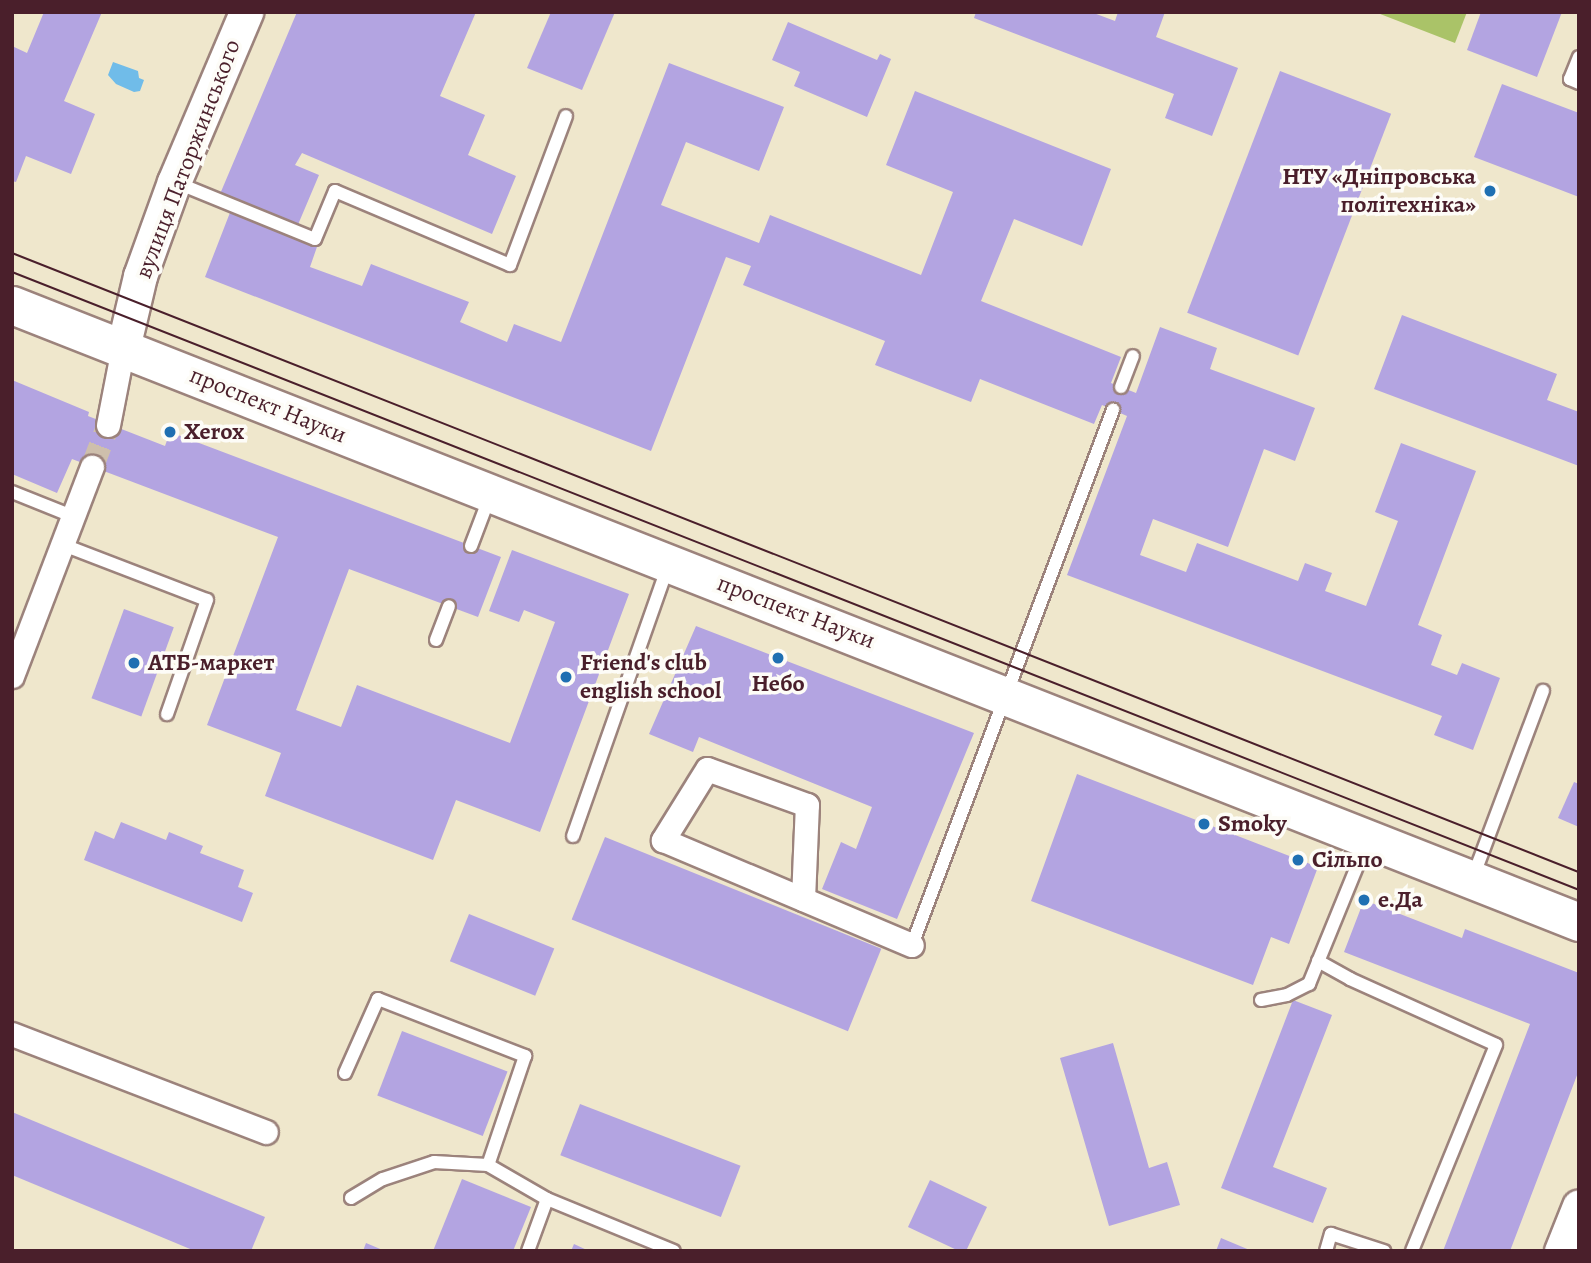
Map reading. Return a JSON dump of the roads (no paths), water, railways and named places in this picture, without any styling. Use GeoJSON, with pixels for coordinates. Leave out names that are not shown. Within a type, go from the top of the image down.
{"type":"FeatureCollection","features":[{"type":"Feature","properties":{"kind":"main road","name":"проспект Науки"},"geometry":{"type":"LineString","coordinates":[[12,305],[1006,694],[1579,922]]}},
{"type":"Feature","properties":{"kind":"street","name":"вулиця Паторжинського"},"geometry":{"type":"LineString","coordinates":[[123,348],[140,276],[174,182],[246,12]]}},
{"type":"Feature","properties":{"kind":"street"},"geometry":{"type":"LineString","coordinates":[[108,425],[123,348]]}},
{"type":"Feature","properties":{"kind":"street"},"geometry":{"type":"LineString","coordinates":[[12,676],[93,467]]}},
{"type":"Feature","properties":{"kind":"street"},"geometry":{"type":"LineString","coordinates":[[803,899],[807,805],[707,769],[663,840],[912,945]]}},
{"type":"Feature","properties":{"kind":"street"},"geometry":{"type":"LineString","coordinates":[[12,1034],[266,1132]]}},
{"type":"Feature","properties":{"kind":"street"},"geometry":{"type":"LineString","coordinates":[[1561,1251],[1579,1206]]}},
{"type":"Feature","properties":{"kind":"lane"},"geometry":{"type":"LineString","coordinates":[[1579,57],[1570,79],[1579,83]]}},
{"type":"Feature","properties":{"kind":"lane"},"geometry":{"type":"LineString","coordinates":[[174,182],[315,239],[335,191],[510,265],[566,116]]}},
{"type":"Feature","properties":{"kind":"lane"},"geometry":{"type":"LineString","coordinates":[[1121,387],[1133,356]]}},
{"type":"Feature","properties":{"kind":"lane"},"geometry":{"type":"LineString","coordinates":[[912,945],[1113,410]]}},
{"type":"Feature","properties":{"kind":"lane"},"geometry":{"type":"LineString","coordinates":[[12,492],[72,516]]}},
{"type":"Feature","properties":{"kind":"lane"},"geometry":{"type":"LineString","coordinates":[[471,546],[491,493]]}},
{"type":"Feature","properties":{"kind":"lane"},"geometry":{"type":"LineString","coordinates":[[61,544],[207,600],[167,714]]}},
{"type":"Feature","properties":{"kind":"lane"},"geometry":{"type":"LineString","coordinates":[[573,836],[669,562]]}},
{"type":"Feature","properties":{"kind":"lane"},"geometry":{"type":"LineString","coordinates":[[436,640],[449,606]]}},
{"type":"Feature","properties":{"kind":"lane"},"geometry":{"type":"LineString","coordinates":[[1473,880],[1542,691]]}},
{"type":"Feature","properties":{"kind":"lane"},"geometry":{"type":"LineString","coordinates":[[1261,1000],[1287,995],[1309,984],[1368,838]]}},
{"type":"Feature","properties":{"kind":"lane"},"geometry":{"type":"LineString","coordinates":[[1318,961],[1350,979],[1496,1045],[1412,1251]]}},
{"type":"Feature","properties":{"kind":"lane"},"geometry":{"type":"LineString","coordinates":[[345,1073],[378,999],[525,1056],[488,1165]]}},
{"type":"Feature","properties":{"kind":"lane"},"geometry":{"type":"LineString","coordinates":[[351,1198],[383,1179],[434,1162],[488,1165],[547,1199],[674,1251]]}},
{"type":"Feature","properties":{"kind":"lane"},"geometry":{"type":"LineString","coordinates":[[528,1251],[547,1199]]}},
{"type":"Feature","properties":{"kind":"lane"},"geometry":{"type":"LineString","coordinates":[[1326,1251],[1331,1234],[1384,1251]]}},
{"type":"Feature","properties":{"kind":"water"},"geometry":{"type":"Polygon","coordinates":[[[113,62],[138,71],[139,78],[144,80],[140,91],[134,92],[116,84],[108,75],[113,62]]]}},
{"type":"Feature","properties":{"kind":"tunnel"},"geometry":{"type":"LineString","coordinates":[[92,467],[108,425]]}},
{"type":"Feature","properties":{"kind":"tram line"},"geometry":{"type":"LineString","coordinates":[[12,253],[1579,872]]}},
{"type":"Feature","properties":{"kind":"tram line"},"geometry":{"type":"LineString","coordinates":[[12,272],[1579,890]]}},
{"type":"Feature","properties":{"kind":"place","name":"НТУ «Дніпровська політехніка»"},"geometry":{"type":"Point","coordinates":[1490,191]}},
{"type":"Feature","properties":{"kind":"place","name":"Xerox"},"geometry":{"type":"Point","coordinates":[170,432]}},
{"type":"Feature","properties":{"kind":"place","name":"Небо"},"geometry":{"type":"Point","coordinates":[778,658]}},
{"type":"Feature","properties":{"kind":"place","name":"АТБ-маркет"},"geometry":{"type":"Point","coordinates":[134,663]}},
{"type":"Feature","properties":{"kind":"place","name":"Friend's club english school"},"geometry":{"type":"Point","coordinates":[566,677]}},
{"type":"Feature","properties":{"kind":"place","name":"Smoky"},"geometry":{"type":"Point","coordinates":[1204,824]}},
{"type":"Feature","properties":{"kind":"place","name":"Сільпо"},"geometry":{"type":"Point","coordinates":[1298,860]}},
{"type":"Feature","properties":{"kind":"place","name":"е.Да"},"geometry":{"type":"Point","coordinates":[1364,900]}}]}
